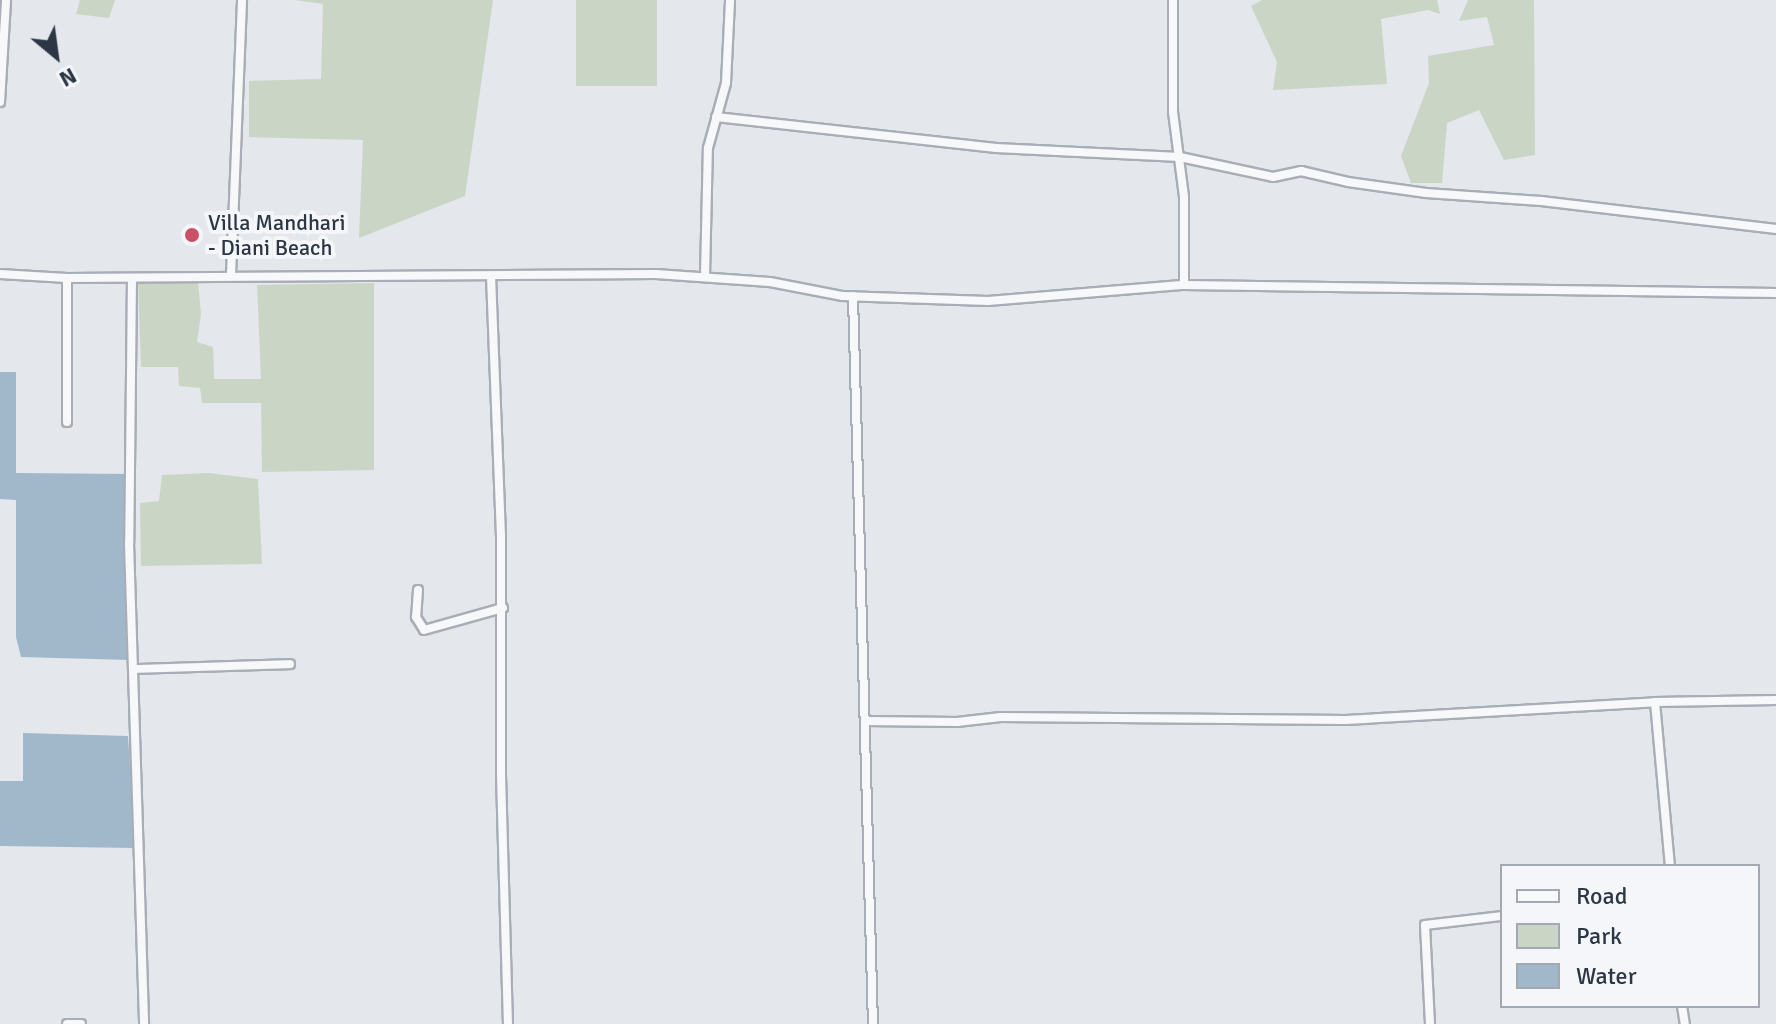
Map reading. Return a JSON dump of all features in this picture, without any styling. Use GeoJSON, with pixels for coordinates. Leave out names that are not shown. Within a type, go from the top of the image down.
{"type":"FeatureCollection","features":[{"type":"Feature","properties":{"kind":"street"},"geometry":{"type":"LineString","coordinates":[[0,102],[6,0]]}},
{"type":"Feature","properties":{"kind":"street"},"geometry":{"type":"LineString","coordinates":[[231,275],[242,0]]}},
{"type":"Feature","properties":{"kind":"street"},"geometry":{"type":"LineString","coordinates":[[705,276],[708,148],[726,83],[730,0]]}},
{"type":"Feature","properties":{"kind":"street"},"geometry":{"type":"LineString","coordinates":[[1173,0],[1173,112],[1180,157],[1184,285]]}},
{"type":"Feature","properties":{"kind":"street"},"geometry":{"type":"LineString","coordinates":[[716,117],[996,148],[1180,157],[1273,177],[1301,171],[1348,182],[1426,193],[1582,205],[1776,229]]}},
{"type":"Feature","properties":{"kind":"street"},"geometry":{"type":"LineString","coordinates":[[0,274],[67,278],[231,275],[705,276],[770,282],[853,296],[988,301],[1184,285],[1776,293]]}},
{"type":"Feature","properties":{"kind":"street"},"geometry":{"type":"LineString","coordinates":[[491,276],[503,608],[501,775],[508,1024]]}},
{"type":"Feature","properties":{"kind":"street"},"geometry":{"type":"LineString","coordinates":[[67,278],[67,422]]}},
{"type":"Feature","properties":{"kind":"street"},"geometry":{"type":"LineString","coordinates":[[132,278],[129,543],[144,1024]]}},
{"type":"Feature","properties":{"kind":"street"},"geometry":{"type":"LineString","coordinates":[[853,296],[873,1024]]}},
{"type":"Feature","properties":{"kind":"street"},"geometry":{"type":"LineString","coordinates":[[418,590],[416,617],[424,630],[503,608]]}},
{"type":"Feature","properties":{"kind":"street"},"geometry":{"type":"LineString","coordinates":[[135,669],[290,664]]}},
{"type":"Feature","properties":{"kind":"street"},"geometry":{"type":"LineString","coordinates":[[866,721],[957,722],[1001,717],[1346,720],[1655,702],[1776,700]]}},
{"type":"Feature","properties":{"kind":"street"},"geometry":{"type":"LineString","coordinates":[[1655,702],[1670,864]]}},
{"type":"Feature","properties":{"kind":"street"},"geometry":{"type":"LineString","coordinates":[[1430,1024],[1425,925],[1500,916]]}},
{"type":"Feature","properties":{"kind":"street"},"geometry":{"type":"LineString","coordinates":[[67,1024],[81,1024]]}},
{"type":"Feature","properties":{"kind":"green space"},"geometry":{"type":"Polygon","coordinates":[[[80,0],[115,0],[109,18],[76,14],[80,0]]]}},
{"type":"Feature","properties":{"kind":"green space"},"geometry":{"type":"Polygon","coordinates":[[[294,0],[493,0],[465,196],[359,238],[363,140],[249,137],[249,81],[321,79],[323,4],[294,0]]]}},
{"type":"Feature","properties":{"kind":"green space"},"geometry":{"type":"Polygon","coordinates":[[[576,0],[657,0],[657,86],[576,86],[576,0]]]}},
{"type":"Feature","properties":{"kind":"green space"},"geometry":{"type":"Polygon","coordinates":[[[1262,0],[1437,0],[1440,14],[1428,10],[1381,19],[1387,84],[1273,90],[1277,62],[1251,6],[1262,0]]]}},
{"type":"Feature","properties":{"kind":"green space"},"geometry":{"type":"Polygon","coordinates":[[[1468,0],[1534,0],[1535,155],[1504,160],[1479,110],[1447,123],[1442,183],[1411,183],[1401,156],[1429,83],[1428,56],[1494,45],[1487,17],[1459,21],[1468,0]]]}},
{"type":"Feature","properties":{"kind":"green space"},"geometry":{"type":"Polygon","coordinates":[[[138,280],[198,282],[201,314],[197,342],[213,347],[214,379],[261,379],[257,285],[374,283],[374,470],[262,472],[261,403],[202,403],[200,388],[179,386],[178,367],[141,367],[138,280]]]}},
{"type":"Feature","properties":{"kind":"green space"},"geometry":{"type":"Polygon","coordinates":[[[209,473],[258,479],[262,564],[141,566],[140,503],[159,501],[162,475],[209,473]]]}},
{"type":"Feature","properties":{"kind":"water"},"geometry":{"type":"Polygon","coordinates":[[[0,372],[16,372],[16,473],[128,474],[130,660],[21,657],[16,637],[16,500],[0,499],[0,372]]]}},
{"type":"Feature","properties":{"kind":"water"},"geometry":{"type":"Polygon","coordinates":[[[23,733],[128,736],[135,848],[0,846],[0,781],[23,781],[23,733]]]}},
{"type":"Feature","properties":{"kind":"place","name":"Villa Mandhari - Diani Beach"},"geometry":{"type":"Point","coordinates":[192,235]}}]}
